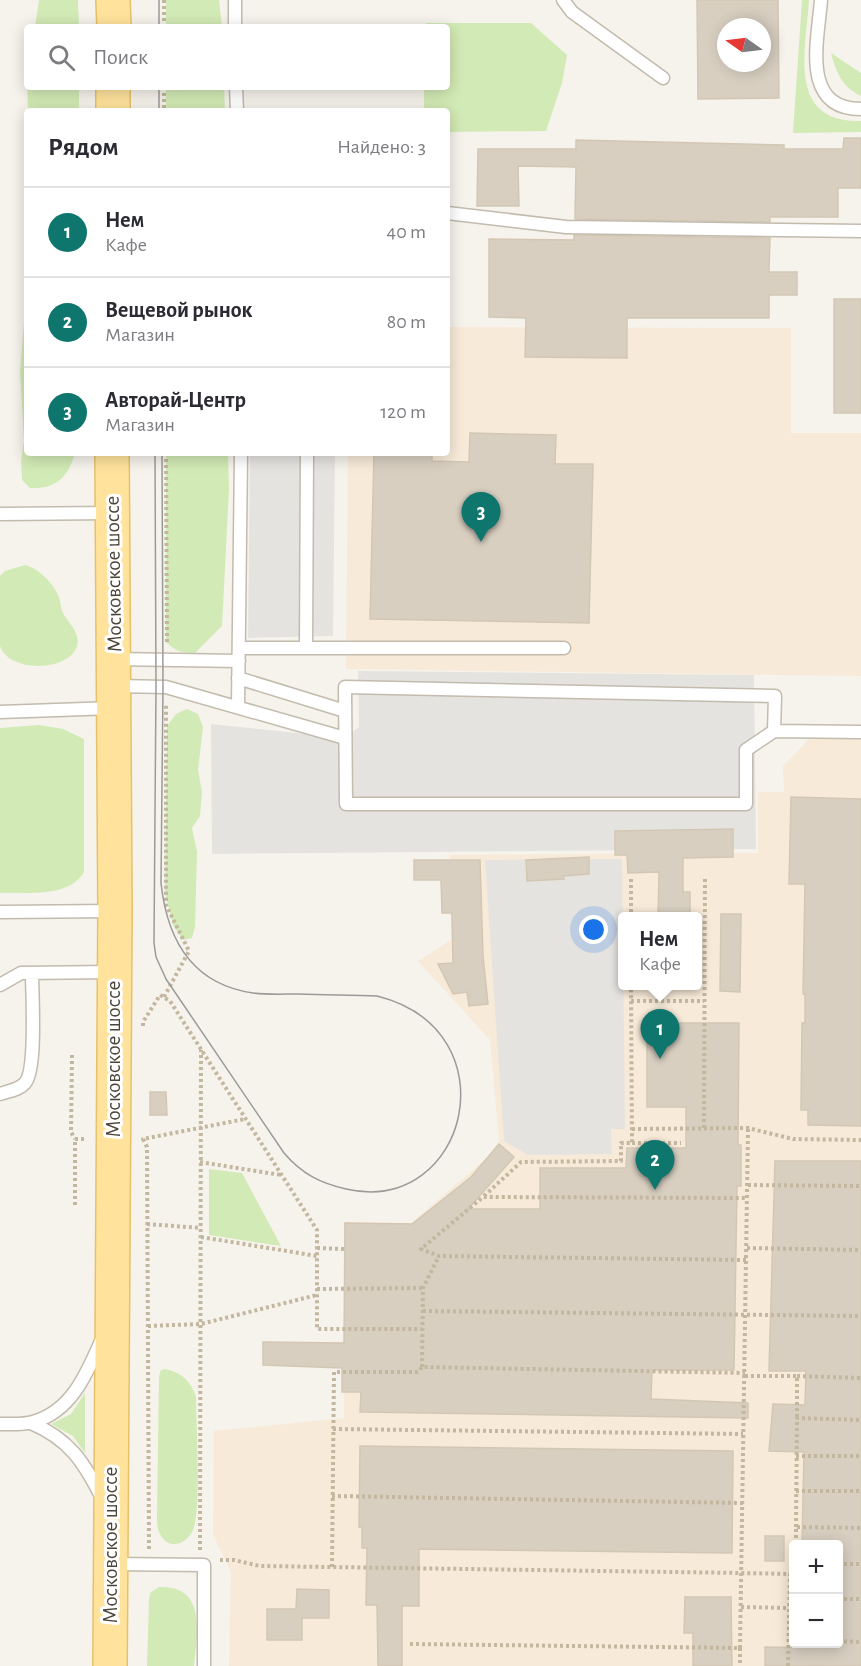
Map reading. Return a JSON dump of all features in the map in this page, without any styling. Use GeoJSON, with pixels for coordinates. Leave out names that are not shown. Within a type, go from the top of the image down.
{"type":"FeatureCollection","features":[{"type":"Feature","properties":{"kind":"main road"},"geometry":{"type":"LineString","coordinates":[[113,0],[114,24]]}},
{"type":"Feature","properties":{"kind":"main road"},"geometry":{"type":"LineString","coordinates":[[113,90],[113,108]]}},
{"type":"Feature","properties":{"kind":"main road","name":"Московское шоссе"},"geometry":{"type":"LineString","coordinates":[[110,1666],[115,911],[112,456]]}},
{"type":"Feature","properties":{"kind":"lane"},"geometry":{"type":"LineString","coordinates":[[235,0],[235,24]]}},
{"type":"Feature","properties":{"kind":"lane"},"geometry":{"type":"LineString","coordinates":[[563,0],[572,12],[663,78]]}},
{"type":"Feature","properties":{"kind":"lane"},"geometry":{"type":"LineString","coordinates":[[821,0],[816,67],[820,86],[829,99],[836,104],[861,109]]}},
{"type":"Feature","properties":{"kind":"lane"},"geometry":{"type":"LineString","coordinates":[[236,90],[237,108]]}},
{"type":"Feature","properties":{"kind":"lane"},"geometry":{"type":"LineString","coordinates":[[450,213],[566,227],[861,231]]}},
{"type":"Feature","properties":{"kind":"lane"},"geometry":{"type":"LineString","coordinates":[[238,706],[241,456]]}},
{"type":"Feature","properties":{"kind":"lane"},"geometry":{"type":"LineString","coordinates":[[306,648],[307,456]]}},
{"type":"Feature","properties":{"kind":"lane"},"geometry":{"type":"LineString","coordinates":[[0,514],[112,513]]}},
{"type":"Feature","properties":{"kind":"lane"},"geometry":{"type":"LineString","coordinates":[[0,712],[114,685],[167,660],[306,648],[564,648]]}},
{"type":"Feature","properties":{"kind":"lane"},"geometry":{"type":"LineString","coordinates":[[238,678],[345,711]]}},
{"type":"Feature","properties":{"kind":"lane"},"geometry":{"type":"LineString","coordinates":[[114,685],[166,687],[345,738]]}},
{"type":"Feature","properties":{"kind":"lane"},"geometry":{"type":"LineString","coordinates":[[774,731],[775,696],[345,687],[346,804],[746,804],[746,750],[774,731],[861,732]]}},
{"type":"Feature","properties":{"kind":"lane"},"geometry":{"type":"LineString","coordinates":[[0,912],[115,911]]}},
{"type":"Feature","properties":{"kind":"lane"},"geometry":{"type":"LineString","coordinates":[[0,985],[21,973],[114,972]]}},
{"type":"Feature","properties":{"kind":"lane"},"geometry":{"type":"LineString","coordinates":[[0,1094],[18,1089],[29,1078],[32,1060],[32,973]]}},
{"type":"Feature","properties":{"kind":"lane"},"geometry":{"type":"LineString","coordinates":[[0,1424],[31,1423],[60,1409],[75,1393],[112,1316]]}},
{"type":"Feature","properties":{"kind":"lane"},"geometry":{"type":"LineString","coordinates":[[31,1423],[47,1430],[74,1451],[111,1515]]}},
{"type":"Feature","properties":{"kind":"lane"},"geometry":{"type":"LineString","coordinates":[[111,1564],[200,1563],[204,1565],[204,1666]]}},
{"type":"Feature","properties":{"kind":"path"},"geometry":{"type":"LineString","coordinates":[[164,0],[164,24]]}},
{"type":"Feature","properties":{"kind":"path"},"geometry":{"type":"LineString","coordinates":[[164,90],[164,108]]}},
{"type":"Feature","properties":{"kind":"path"},"geometry":{"type":"LineString","coordinates":[[166,456],[167,660]]}},
{"type":"Feature","properties":{"kind":"path"},"geometry":{"type":"LineString","coordinates":[[164,998],[189,951],[166,904],[166,687]]}},
{"type":"Feature","properties":{"kind":"path"},"geometry":{"type":"LineString","coordinates":[[704,1128],[705,878]]}},
{"type":"Feature","properties":{"kind":"path"},"geometry":{"type":"LineString","coordinates":[[631,879],[631,912]]}},
{"type":"Feature","properties":{"kind":"path"},"geometry":{"type":"LineString","coordinates":[[631,990],[632,1143]]}},
{"type":"Feature","properties":{"kind":"path"},"geometry":{"type":"LineString","coordinates":[[143,1023],[160,995],[170,1001],[316,1230],[317,1329],[422,1329]]}},
{"type":"Feature","properties":{"kind":"path"},"geometry":{"type":"LineString","coordinates":[[631,1001],[704,1001]]}},
{"type":"Feature","properties":{"kind":"path"},"geometry":{"type":"LineString","coordinates":[[201,1050],[200,1563],[234,1560],[260,1566],[789,1574]]}},
{"type":"Feature","properties":{"kind":"path"},"geometry":{"type":"LineString","coordinates":[[72,1055],[71,1132],[75,1139]]}},
{"type":"Feature","properties":{"kind":"path"},"geometry":{"type":"LineString","coordinates":[[149,1565],[147,1148],[143,1139],[245,1119]]}},
{"type":"Feature","properties":{"kind":"path"},"geometry":{"type":"LineString","coordinates":[[632,1129],[748,1128],[793,1139],[861,1140]]}},
{"type":"Feature","properties":{"kind":"path"},"geometry":{"type":"LineString","coordinates":[[740,1666],[748,1128]]}},
{"type":"Feature","properties":{"kind":"path"},"geometry":{"type":"LineString","coordinates":[[681,1143],[621,1143],[621,1161],[521,1162],[421,1250],[439,1256],[747,1260]]}},
{"type":"Feature","properties":{"kind":"path"},"geometry":{"type":"LineString","coordinates":[[201,1162],[281,1175]]}},
{"type":"Feature","properties":{"kind":"path"},"geometry":{"type":"LineString","coordinates":[[748,1185],[861,1186]]}},
{"type":"Feature","properties":{"kind":"path"},"geometry":{"type":"LineString","coordinates":[[483,1197],[747,1198]]}},
{"type":"Feature","properties":{"kind":"path"},"geometry":{"type":"LineString","coordinates":[[147,1224],[201,1228]]}},
{"type":"Feature","properties":{"kind":"path"},"geometry":{"type":"LineString","coordinates":[[201,1237],[317,1256]]}},
{"type":"Feature","properties":{"kind":"path"},"geometry":{"type":"LineString","coordinates":[[317,1248],[344,1249]]}},
{"type":"Feature","properties":{"kind":"path"},"geometry":{"type":"LineString","coordinates":[[747,1248],[861,1250]]}},
{"type":"Feature","properties":{"kind":"path"},"geometry":{"type":"LineString","coordinates":[[332,1567],[333,1372],[418,1372],[422,1367],[423,1288],[439,1256]]}},
{"type":"Feature","properties":{"kind":"path"},"geometry":{"type":"LineString","coordinates":[[317,1289],[423,1288]]}},
{"type":"Feature","properties":{"kind":"path"},"geometry":{"type":"LineString","coordinates":[[148,1326],[201,1324],[317,1295]]}},
{"type":"Feature","properties":{"kind":"path"},"geometry":{"type":"LineString","coordinates":[[423,1311],[861,1316]]}},
{"type":"Feature","properties":{"kind":"path"},"geometry":{"type":"LineString","coordinates":[[422,1367],[861,1378]]}},
{"type":"Feature","properties":{"kind":"path"},"geometry":{"type":"LineString","coordinates":[[796,1540],[797,1376]]}},
{"type":"Feature","properties":{"kind":"path"},"geometry":{"type":"LineString","coordinates":[[797,1418],[861,1420]]}},
{"type":"Feature","properties":{"kind":"path"},"geometry":{"type":"LineString","coordinates":[[333,1429],[743,1434]]}},
{"type":"Feature","properties":{"kind":"path"},"geometry":{"type":"LineString","coordinates":[[796,1456],[861,1456]]}},
{"type":"Feature","properties":{"kind":"path"},"geometry":{"type":"LineString","coordinates":[[796,1491],[861,1491]]}},
{"type":"Feature","properties":{"kind":"path"},"geometry":{"type":"LineString","coordinates":[[332,1496],[742,1503]]}},
{"type":"Feature","properties":{"kind":"path"},"geometry":{"type":"LineString","coordinates":[[796,1527],[861,1528]]}},
{"type":"Feature","properties":{"kind":"path"},"geometry":{"type":"LineString","coordinates":[[843,1564],[861,1564]]}},
{"type":"Feature","properties":{"kind":"path"},"geometry":{"type":"LineString","coordinates":[[843,1599],[861,1599]]}},
{"type":"Feature","properties":{"kind":"path"},"geometry":{"type":"LineString","coordinates":[[741,1607],[789,1608]]}},
{"type":"Feature","properties":{"kind":"path"},"geometry":{"type":"LineString","coordinates":[[843,1641],[861,1642]]}},
{"type":"Feature","properties":{"kind":"path"},"geometry":{"type":"LineString","coordinates":[[410,1644],[740,1648]]}},
{"type":"Feature","properties":{"kind":"path"},"geometry":{"type":"LineString","coordinates":[[788,1666],[790,1648]]}},
{"type":"Feature","properties":{"kind":"shaded area"},"geometry":{"type":"Polygon","coordinates":[[[450,327],[791,328],[791,433],[861,433],[861,676],[346,669],[348,456],[450,456],[450,327]]]}},
{"type":"Feature","properties":{"kind":"shaded area"},"geometry":{"type":"Polygon","coordinates":[[[250,456],[335,456],[333,636],[248,638],[250,456]]]}},
{"type":"Feature","properties":{"kind":"shaded area"},"geometry":{"type":"Polygon","coordinates":[[[358,671],[754,675],[756,849],[212,854],[211,724],[345,738],[359,727],[358,671]]]}},
{"type":"Feature","properties":{"kind":"shaded area"},"geometry":{"type":"Polygon","coordinates":[[[809,739],[861,739],[861,1666],[229,1666],[231,1572],[213,1535],[214,1431],[344,1418],[344,1222],[411,1223],[488,1157],[499,1141],[490,1040],[418,961],[451,940],[450,855],[758,853],[758,792],[784,792],[783,766],[809,739]]]}},
{"type":"Feature","properties":{"kind":"shaded area"},"geometry":{"type":"Polygon","coordinates":[[[622,859],[623,912],[618,912],[618,990],[623,990],[625,1129],[611,1129],[612,1154],[528,1155],[504,1141],[485,860],[622,859]]]}},
{"type":"Feature","properties":{"kind":"green space"},"geometry":{"type":"Polygon","coordinates":[[[39,0],[78,0],[79,24],[35,24],[39,0]]]}},
{"type":"Feature","properties":{"kind":"green space"},"geometry":{"type":"Polygon","coordinates":[[[166,0],[219,0],[222,24],[166,24],[166,0]]]}},
{"type":"Feature","properties":{"kind":"green space"},"geometry":{"type":"Polygon","coordinates":[[[802,0],[809,0],[804,61],[811,97],[821,110],[837,118],[861,121],[861,132],[793,133],[802,0]]]}},
{"type":"Feature","properties":{"kind":"green space"},"geometry":{"type":"Polygon","coordinates":[[[531,23],[567,55],[562,83],[546,131],[450,132],[450,108],[424,108],[424,90],[450,90],[450,24],[426,24],[531,23]]]}},
{"type":"Feature","properties":{"kind":"green space"},"geometry":{"type":"Polygon","coordinates":[[[831,53],[861,73],[861,96],[844,83],[831,53]]]}},
{"type":"Feature","properties":{"kind":"green space"},"geometry":{"type":"Polygon","coordinates":[[[27,90],[79,90],[79,108],[28,108],[27,90]]]}},
{"type":"Feature","properties":{"kind":"green space"},"geometry":{"type":"Polygon","coordinates":[[[166,90],[224,90],[225,108],[166,108],[166,90]]]}},
{"type":"Feature","properties":{"kind":"green space"},"geometry":{"type":"Polygon","coordinates":[[[24,324],[24,441],[20,371],[24,324]]]}},
{"type":"Feature","properties":{"kind":"green space"},"geometry":{"type":"Polygon","coordinates":[[[24,441],[24,456],[74,456],[69,469],[60,480],[39,488],[30,488],[22,480],[21,461],[24,441]]]}},
{"type":"Feature","properties":{"kind":"green space"},"geometry":{"type":"Polygon","coordinates":[[[166,456],[228,456],[229,489],[222,626],[195,653],[179,651],[166,642],[166,456]]]}},
{"type":"Feature","properties":{"kind":"green space"},"geometry":{"type":"Polygon","coordinates":[[[25,565],[40,573],[53,586],[59,597],[63,613],[77,637],[77,646],[72,655],[51,665],[26,665],[15,661],[6,655],[0,646],[0,576],[5,571],[25,565]]]}},
{"type":"Feature","properties":{"kind":"green space"},"geometry":{"type":"Polygon","coordinates":[[[187,709],[198,714],[203,727],[198,770],[202,792],[200,816],[192,828],[197,852],[195,927],[192,938],[183,940],[173,925],[165,893],[167,726],[176,714],[187,709]]]}},
{"type":"Feature","properties":{"kind":"green space"},"geometry":{"type":"Polygon","coordinates":[[[39,725],[63,729],[84,739],[84,872],[77,880],[58,890],[0,893],[0,728],[39,725]]]}},
{"type":"Feature","properties":{"kind":"green space"},"geometry":{"type":"Polygon","coordinates":[[[209,1169],[242,1173],[281,1246],[209,1235],[209,1169]]]}},
{"type":"Feature","properties":{"kind":"green space"},"geometry":{"type":"Polygon","coordinates":[[[165,1369],[185,1378],[196,1397],[198,1488],[195,1522],[189,1536],[176,1544],[163,1539],[157,1523],[159,1376],[161,1370],[165,1369]]]}},
{"type":"Feature","properties":{"kind":"green space"},"geometry":{"type":"Polygon","coordinates":[[[85,1393],[85,1453],[73,1436],[51,1424],[71,1414],[85,1393]]]}},
{"type":"Feature","properties":{"kind":"green space"},"geometry":{"type":"Polygon","coordinates":[[[159,1587],[174,1589],[185,1594],[192,1603],[197,1626],[194,1666],[147,1666],[150,1593],[159,1587]]]}},
{"type":"Feature","properties":{"kind":"building"},"geometry":{"type":"Polygon","coordinates":[[[697,0],[778,0],[779,98],[698,99],[697,0]]]}},
{"type":"Feature","properties":{"kind":"building"},"geometry":{"type":"Polygon","coordinates":[[[844,138],[861,138],[861,188],[838,188],[838,217],[770,217],[770,222],[575,219],[576,167],[518,166],[519,206],[477,206],[478,149],[576,149],[576,140],[784,145],[784,149],[843,149],[844,138]]]}},
{"type":"Feature","properties":{"kind":"building"},"geometry":{"type":"Polygon","coordinates":[[[574,235],[770,238],[769,272],[797,272],[797,295],[769,295],[769,318],[627,318],[627,358],[525,357],[526,318],[489,317],[489,239],[574,240],[574,235]]]}},
{"type":"Feature","properties":{"kind":"building"},"geometry":{"type":"Polygon","coordinates":[[[834,299],[861,299],[861,413],[834,413],[834,299]]]}},
{"type":"Feature","properties":{"kind":"building"},"geometry":{"type":"Polygon","coordinates":[[[470,433],[556,435],[555,464],[593,464],[589,623],[370,619],[374,456],[432,456],[432,461],[469,462],[470,433]]]}},
{"type":"Feature","properties":{"kind":"building"},"geometry":{"type":"Polygon","coordinates":[[[791,797],[861,799],[861,1126],[808,1125],[808,1110],[801,1110],[802,1023],[805,1023],[805,994],[803,994],[805,884],[789,884],[791,797]]]}},
{"type":"Feature","properties":{"kind":"building"},"geometry":{"type":"Polygon","coordinates":[[[733,829],[733,857],[683,858],[683,892],[690,892],[690,912],[658,912],[659,872],[628,873],[627,855],[615,855],[615,831],[733,829]]]}},
{"type":"Feature","properties":{"kind":"building"},"geometry":{"type":"Polygon","coordinates":[[[589,857],[589,874],[563,876],[564,879],[527,881],[526,860],[589,857]]]}},
{"type":"Feature","properties":{"kind":"building"},"geometry":{"type":"Polygon","coordinates":[[[414,860],[480,860],[483,956],[488,1004],[469,1006],[467,992],[453,994],[438,964],[453,963],[452,913],[442,913],[441,880],[414,880],[414,860]]]}},
{"type":"Feature","properties":{"kind":"building"},"geometry":{"type":"Polygon","coordinates":[[[721,914],[741,914],[740,992],[720,991],[721,914]]]}},
{"type":"Feature","properties":{"kind":"building"},"geometry":{"type":"Polygon","coordinates":[[[647,1023],[739,1023],[738,1145],[741,1145],[741,1186],[737,1186],[734,1370],[652,1370],[651,1399],[748,1403],[748,1418],[360,1412],[361,1392],[342,1392],[342,1368],[263,1365],[263,1342],[344,1343],[345,1223],[412,1224],[471,1177],[499,1144],[514,1157],[468,1209],[540,1209],[540,1168],[626,1168],[627,1148],[686,1148],[686,1107],[647,1107],[647,1023]]]}},
{"type":"Feature","properties":{"kind":"building"},"geometry":{"type":"Polygon","coordinates":[[[150,1092],[166,1092],[167,1115],[150,1115],[150,1092]]]}},
{"type":"Feature","properties":{"kind":"building"},"geometry":{"type":"Polygon","coordinates":[[[775,1161],[861,1161],[861,1666],[765,1666],[765,1647],[843,1648],[843,1540],[802,1540],[804,1452],[769,1451],[773,1404],[805,1405],[806,1371],[769,1371],[775,1161]]]}},
{"type":"Feature","properties":{"kind":"building"},"geometry":{"type":"Polygon","coordinates":[[[360,1446],[733,1451],[732,1553],[419,1549],[419,1606],[402,1606],[402,1666],[378,1666],[377,1605],[366,1605],[367,1548],[362,1548],[362,1527],[359,1527],[360,1446]]]}},
{"type":"Feature","properties":{"kind":"building"},"geometry":{"type":"Polygon","coordinates":[[[765,1536],[784,1536],[784,1561],[765,1561],[765,1536]]]}},
{"type":"Feature","properties":{"kind":"building"},"geometry":{"type":"Polygon","coordinates":[[[297,1589],[329,1590],[329,1618],[302,1618],[302,1640],[267,1640],[267,1609],[296,1609],[297,1589]]]}},
{"type":"Feature","properties":{"kind":"building"},"geometry":{"type":"Polygon","coordinates":[[[685,1597],[731,1597],[732,1666],[693,1666],[693,1633],[684,1633],[685,1597]]]}},
{"type":"Feature","properties":{"kind":"tram line"},"geometry":{"type":"LineString","coordinates":[[159,0],[159,24]]}},
{"type":"Feature","properties":{"kind":"tram line"},"geometry":{"type":"LineString","coordinates":[[159,90],[159,108]]}},
{"type":"Feature","properties":{"kind":"tram line"},"geometry":{"type":"LineString","coordinates":[[155,456],[154,943],[156,957],[166,979],[284,1153],[298,1167],[320,1181],[346,1189],[388,1190],[422,1175],[446,1149],[459,1116],[460,1079],[447,1044],[420,1015],[377,996],[264,994],[231,988],[213,980],[198,969],[186,956],[169,923],[161,883],[162,456]]}},
{"type":"Feature","properties":{"kind":"place","name":"Авторай-Центр"},"geometry":{"type":"Point","coordinates":[481,542]}},
{"type":"Feature","properties":{"kind":"place","name":"Нем"},"geometry":{"type":"Point","coordinates":[660,1059]}},
{"type":"Feature","properties":{"kind":"place","name":"Вещевой рынок"},"geometry":{"type":"Point","coordinates":[655,1190]}}]}
